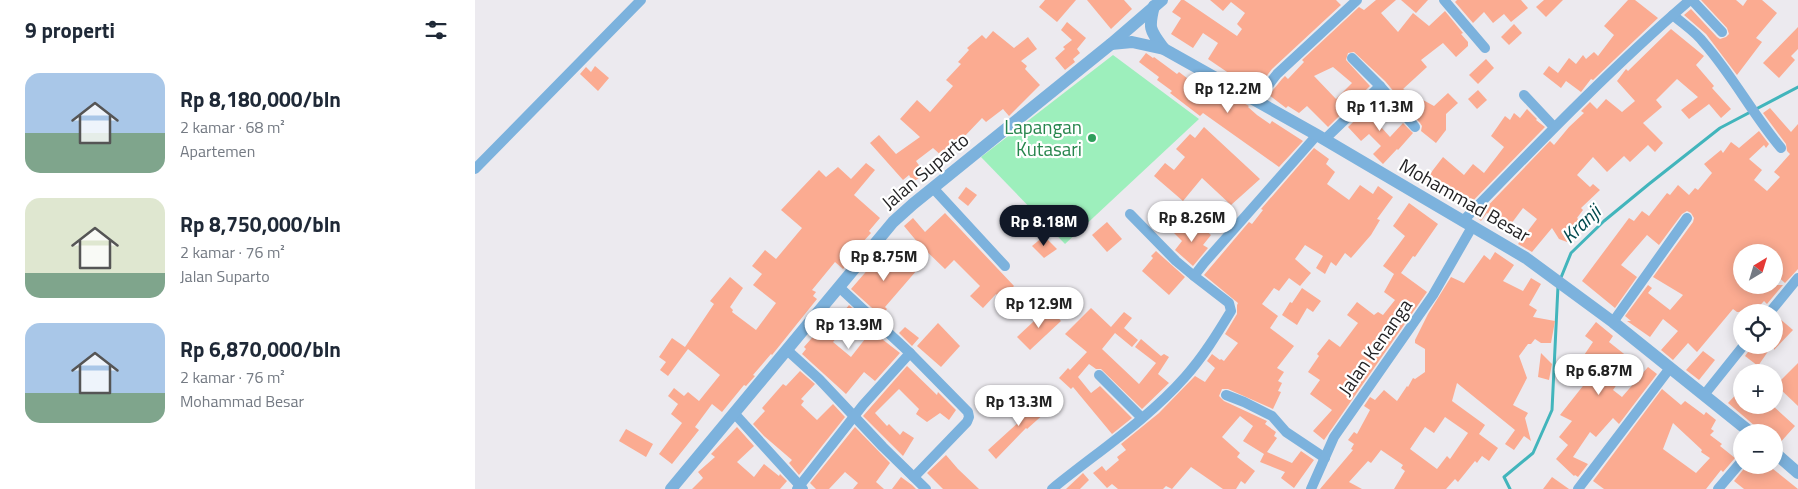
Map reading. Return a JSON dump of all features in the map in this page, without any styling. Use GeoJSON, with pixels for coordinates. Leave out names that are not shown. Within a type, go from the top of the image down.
{"type":"FeatureCollection","features":[{"type":"Feature","properties":{"kind":"street"},"geometry":{"type":"LineString","coordinates":[[475,169],[641,0]]}},
{"type":"Feature","properties":{"kind":"street"},"geometry":{"type":"LineString","coordinates":[[1444,0],[1485,48]]}},
{"type":"Feature","properties":{"kind":"street"},"geometry":{"type":"LineString","coordinates":[[1691,0],[1722,32]]}},
{"type":"Feature","properties":{"kind":"street","name":"Jalan Kenanga"},"geometry":{"type":"LineString","coordinates":[[1311,489],[1334,437],[1433,294],[1468,224],[1554,127],[1691,0]]}},
{"type":"Feature","properties":{"kind":"street"},"geometry":{"type":"LineString","coordinates":[[1256,101],[1277,74],[1354,1]]}},
{"type":"Feature","properties":{"kind":"street"},"geometry":{"type":"LineString","coordinates":[[1158,3],[1149,25],[1164,49]]}},
{"type":"Feature","properties":{"kind":"street","name":"Jalan Suparto"},"geometry":{"type":"LineString","coordinates":[[671,489],[893,222],[1111,44],[1158,3]]}},
{"type":"Feature","properties":{"kind":"street"},"geometry":{"type":"LineString","coordinates":[[1673,15],[1709,48],[1741,92],[1759,121],[1781,148]]}},
{"type":"Feature","properties":{"kind":"street"},"geometry":{"type":"LineString","coordinates":[[1111,44],[1132,42],[1164,49]]}},
{"type":"Feature","properties":{"kind":"street","name":"Mohammad Besar"},"geometry":{"type":"LineString","coordinates":[[1164,49],[1321,137],[1526,258],[1549,273],[1613,322],[1740,424]]}},
{"type":"Feature","properties":{"kind":"street"},"geometry":{"type":"LineString","coordinates":[[1352,58],[1380,86],[1415,127]]}},
{"type":"Feature","properties":{"kind":"street"},"geometry":{"type":"LineString","coordinates":[[1194,276],[1321,137],[1380,86]]}},
{"type":"Feature","properties":{"kind":"street"},"geometry":{"type":"LineString","coordinates":[[1524,95],[1536,110],[1554,127]]}},
{"type":"Feature","properties":{"kind":"street"},"geometry":{"type":"LineString","coordinates":[[933,188],[1005,266]]}},
{"type":"Feature","properties":{"kind":"street"},"geometry":{"type":"LineString","coordinates":[[1057,487],[1141,417],[1185,377],[1212,343],[1231,311],[1229,304],[1176,261],[1130,214]]}},
{"type":"Feature","properties":{"kind":"street"},"geometry":{"type":"LineString","coordinates":[[1613,322],[1687,218]]}},
{"type":"Feature","properties":{"kind":"street"},"geometry":{"type":"LineString","coordinates":[[1777,304],[1798,278]]}},
{"type":"Feature","properties":{"kind":"street"},"geometry":{"type":"LineString","coordinates":[[839,287],[964,407],[969,417],[967,422],[914,478]]}},
{"type":"Feature","properties":{"kind":"street"},"geometry":{"type":"LineString","coordinates":[[787,350],[819,379],[883,448],[926,489]]}},
{"type":"Feature","properties":{"kind":"street"},"geometry":{"type":"LineString","coordinates":[[734,413],[800,488],[854,416],[909,353]]}},
{"type":"Feature","properties":{"kind":"street"},"geometry":{"type":"LineString","coordinates":[[1704,395],[1737,354]]}},
{"type":"Feature","properties":{"kind":"street"},"geometry":{"type":"LineString","coordinates":[[1578,489],[1670,368]]}},
{"type":"Feature","properties":{"kind":"street"},"geometry":{"type":"LineString","coordinates":[[1099,375],[1141,417]]}},
{"type":"Feature","properties":{"kind":"street"},"geometry":{"type":"LineString","coordinates":[[1227,395],[1272,416],[1286,432],[1325,458]]}},
{"type":"Feature","properties":{"kind":"street"},"geometry":{"type":"LineString","coordinates":[[1783,460],[1798,473]]}},
{"type":"Feature","properties":{"kind":"street"},"geometry":{"type":"LineString","coordinates":[[1718,489],[1733,471]]}},
{"type":"Feature","properties":{"kind":"green space","name":"Lapangan Kutasari"},"geometry":{"type":"Polygon","coordinates":[[[1113,55],[1199,119],[1065,244],[981,157],[1113,55]]]}},
{"type":"Feature","properties":{"kind":"building"},"geometry":{"type":"Polygon","coordinates":[[[1045,0],[1076,0],[1057,22],[1039,7],[1045,0]]]}},
{"type":"Feature","properties":{"kind":"building"},"geometry":{"type":"Polygon","coordinates":[[[1087,0],[1124,0],[1132,9],[1111,29],[1087,0]]]}},
{"type":"Feature","properties":{"kind":"building"},"geometry":{"type":"Polygon","coordinates":[[[1181,0],[1184,0],[1237,36],[1242,29],[1237,24],[1245,13],[1231,2],[1223,11],[1210,0],[1336,0],[1341,5],[1272,69],[1255,91],[1208,59],[1218,43],[1203,33],[1193,48],[1171,34],[1181,18],[1172,12],[1181,0]]]}},
{"type":"Feature","properties":{"kind":"building"},"geometry":{"type":"Polygon","coordinates":[[[1376,0],[1396,0],[1381,13],[1398,32],[1413,13],[1429,26],[1445,11],[1468,42],[1468,46],[1456,57],[1443,43],[1421,60],[1427,67],[1403,89],[1434,106],[1448,93],[1458,103],[1446,114],[1446,130],[1436,143],[1421,131],[1422,126],[1420,123],[1385,81],[1354,52],[1348,53],[1346,60],[1370,86],[1328,127],[1307,106],[1299,113],[1288,106],[1286,108],[1269,95],[1285,76],[1288,79],[1304,62],[1302,60],[1359,7],[1364,10],[1376,0]],[[1333,67],[1314,76],[1336,99],[1352,83],[1333,67]]]}},
{"type":"Feature","properties":{"kind":"building"},"geometry":{"type":"Polygon","coordinates":[[[1401,0],[1428,0],[1416,13],[1401,0]]]}},
{"type":"Feature","properties":{"kind":"building"},"geometry":{"type":"Polygon","coordinates":[[[1457,0],[1521,0],[1528,8],[1511,22],[1504,14],[1493,23],[1484,12],[1473,23],[1455,2],[1457,0]]]}},
{"type":"Feature","properties":{"kind":"building"},"geometry":{"type":"Polygon","coordinates":[[[1544,0],[1563,0],[1546,17],[1536,7],[1544,0]]]}},
{"type":"Feature","properties":{"kind":"building"},"geometry":{"type":"Polygon","coordinates":[[[1628,0],[1635,0],[1658,18],[1593,80],[1591,79],[1581,92],[1566,81],[1561,88],[1543,74],[1549,66],[1558,73],[1569,58],[1576,64],[1583,55],[1586,59],[1594,52],[1598,56],[1614,35],[1604,26],[1628,0]]]}},
{"type":"Feature","properties":{"kind":"building"},"geometry":{"type":"Polygon","coordinates":[[[1701,0],[1736,0],[1743,6],[1747,0],[1762,0],[1777,13],[1756,38],[1762,42],[1737,75],[1706,34],[1684,15],[1691,9],[1717,37],[1720,39],[1726,37],[1729,34],[1727,28],[1701,0]]]}},
{"type":"Feature","properties":{"kind":"building"},"geometry":{"type":"Polygon","coordinates":[[[1067,22],[1086,38],[1077,49],[1080,53],[1073,59],[1075,62],[1065,70],[1055,58],[1065,49],[1063,47],[1072,40],[1061,30],[1067,22]]]}},
{"type":"Feature","properties":{"kind":"building"},"geometry":{"type":"Polygon","coordinates":[[[1514,24],[1522,33],[1509,45],[1501,37],[1514,24]]]}},
{"type":"Feature","properties":{"kind":"building"},"geometry":{"type":"Polygon","coordinates":[[[1798,27],[1798,49],[1791,56],[1795,60],[1779,78],[1763,63],[1798,27]]]}},
{"type":"Feature","properties":{"kind":"building"},"geometry":{"type":"Polygon","coordinates":[[[1671,29],[1704,56],[1696,65],[1714,86],[1712,88],[1731,109],[1721,118],[1709,104],[1689,119],[1681,110],[1698,97],[1677,79],[1656,100],[1662,107],[1643,123],[1663,143],[1655,152],[1648,145],[1630,162],[1624,156],[1607,172],[1593,157],[1577,175],[1590,187],[1593,184],[1600,190],[1581,208],[1583,210],[1577,218],[1583,223],[1567,242],[1559,239],[1552,228],[1532,252],[1518,244],[1537,219],[1523,208],[1508,228],[1487,213],[1481,221],[1477,217],[1550,141],[1554,145],[1584,113],[1581,111],[1590,102],[1597,109],[1606,99],[1622,112],[1635,101],[1617,81],[1626,69],[1628,71],[1671,29]]]}},
{"type":"Feature","properties":{"kind":"building"},"geometry":{"type":"Polygon","coordinates":[[[993,31],[1014,48],[1028,37],[1037,49],[1021,61],[1027,66],[1025,69],[1040,85],[1009,116],[1003,109],[986,122],[982,118],[944,158],[933,148],[916,161],[925,174],[913,182],[909,175],[903,180],[870,143],[879,135],[896,154],[920,137],[900,119],[917,100],[930,112],[953,86],[946,80],[961,64],[958,62],[969,50],[967,48],[982,35],[986,39],[993,31]]]}},
{"type":"Feature","properties":{"kind":"building"},"geometry":{"type":"Polygon","coordinates":[[[1146,53],[1177,74],[1179,72],[1204,91],[1209,84],[1249,106],[1257,115],[1270,124],[1272,121],[1303,141],[1279,167],[1203,113],[1200,116],[1170,93],[1172,91],[1157,80],[1159,77],[1139,62],[1146,53]]]}},
{"type":"Feature","properties":{"kind":"building"},"geometry":{"type":"Polygon","coordinates":[[[1486,59],[1494,68],[1478,84],[1469,75],[1486,59]]]}},
{"type":"Feature","properties":{"kind":"building"},"geometry":{"type":"Polygon","coordinates":[[[595,66],[609,78],[598,91],[580,74],[586,67],[591,72],[595,66]]]}},
{"type":"Feature","properties":{"kind":"building"},"geometry":{"type":"Polygon","coordinates":[[[1478,90],[1487,100],[1477,109],[1468,99],[1478,90]]]}},
{"type":"Feature","properties":{"kind":"building"},"geometry":{"type":"Polygon","coordinates":[[[1380,96],[1387,105],[1373,118],[1390,137],[1403,123],[1413,133],[1383,164],[1373,154],[1381,146],[1369,134],[1361,141],[1348,127],[1380,96]]]}},
{"type":"Feature","properties":{"kind":"building"},"geometry":{"type":"Polygon","coordinates":[[[1770,108],[1791,132],[1798,124],[1798,269],[1785,283],[1783,281],[1783,244],[1733,244],[1733,294],[1775,294],[1767,304],[1764,301],[1761,304],[1733,304],[1733,309],[1697,352],[1688,343],[1673,360],[1661,350],[1678,331],[1663,319],[1650,337],[1627,321],[1631,321],[1625,316],[1648,285],[1652,288],[1648,293],[1670,310],[1683,295],[1653,277],[1693,222],[1694,218],[1691,213],[1687,211],[1682,214],[1659,245],[1647,235],[1621,265],[1637,277],[1615,308],[1582,281],[1629,218],[1634,221],[1642,211],[1649,216],[1667,193],[1670,195],[1678,185],[1689,195],[1695,188],[1698,190],[1712,173],[1704,164],[1721,150],[1723,153],[1731,142],[1739,148],[1759,131],[1769,144],[1766,148],[1764,145],[1749,159],[1762,170],[1754,180],[1767,191],[1780,177],[1774,172],[1790,154],[1787,151],[1786,144],[1763,113],[1770,108]]]}},
{"type":"Feature","properties":{"kind":"building"},"geometry":{"type":"Polygon","coordinates":[[[1527,109],[1545,127],[1465,209],[1455,201],[1453,203],[1440,191],[1437,194],[1423,183],[1443,157],[1464,175],[1473,164],[1484,173],[1504,147],[1491,136],[1505,116],[1510,120],[1514,113],[1520,118],[1527,109]]]}},
{"type":"Feature","properties":{"kind":"building"},"geometry":{"type":"Polygon","coordinates":[[[1204,127],[1260,179],[1231,205],[1202,178],[1183,201],[1154,176],[1165,163],[1174,170],[1185,157],[1176,149],[1190,134],[1195,138],[1204,127]]]}},
{"type":"Feature","properties":{"kind":"building"},"geometry":{"type":"Polygon","coordinates":[[[1314,148],[1329,159],[1326,164],[1335,172],[1327,184],[1349,200],[1360,185],[1373,194],[1378,186],[1393,197],[1377,219],[1380,220],[1371,235],[1351,258],[1345,253],[1336,266],[1331,262],[1325,274],[1316,268],[1323,256],[1305,245],[1295,259],[1311,273],[1300,286],[1289,278],[1279,291],[1274,288],[1262,304],[1278,316],[1270,328],[1294,346],[1277,368],[1284,372],[1278,381],[1282,383],[1278,391],[1281,392],[1273,409],[1228,389],[1222,389],[1219,396],[1224,401],[1267,421],[1265,424],[1276,432],[1274,436],[1277,438],[1267,452],[1292,463],[1301,451],[1314,460],[1294,488],[1281,478],[1285,472],[1260,462],[1264,454],[1243,441],[1253,426],[1240,416],[1222,437],[1240,453],[1237,457],[1255,471],[1245,484],[1241,481],[1236,489],[1223,489],[1191,467],[1172,489],[1166,486],[1163,489],[1118,489],[1112,484],[1107,488],[1093,473],[1102,466],[1106,471],[1119,460],[1117,457],[1126,450],[1121,444],[1159,413],[1195,376],[1205,382],[1215,368],[1207,361],[1212,354],[1224,361],[1238,343],[1225,334],[1237,314],[1238,303],[1204,275],[1249,222],[1252,224],[1263,210],[1261,209],[1314,148]]]}},
{"type":"Feature","properties":{"kind":"building"},"geometry":{"type":"Polygon","coordinates":[[[866,163],[875,170],[854,195],[880,218],[869,231],[871,233],[852,254],[854,256],[843,269],[835,262],[812,290],[816,292],[813,296],[817,299],[772,355],[753,375],[755,376],[746,386],[744,385],[722,412],[712,404],[695,427],[699,430],[672,464],[659,454],[682,423],[671,414],[678,404],[668,396],[674,388],[684,396],[688,392],[699,401],[720,375],[688,349],[668,376],[660,370],[666,362],[659,357],[672,338],[685,347],[714,304],[710,301],[730,277],[743,288],[730,307],[733,310],[732,312],[756,330],[776,303],[753,285],[762,274],[752,266],[765,250],[776,259],[802,228],[781,210],[819,170],[826,177],[838,167],[851,179],[866,163]]]}},
{"type":"Feature","properties":{"kind":"building"},"geometry":{"type":"Polygon","coordinates":[[[966,187],[977,195],[968,206],[958,198],[966,187]]]}},
{"type":"Feature","properties":{"kind":"building"},"geometry":{"type":"Polygon","coordinates":[[[1409,203],[1438,224],[1415,257],[1413,256],[1401,273],[1427,292],[1324,440],[1313,431],[1332,410],[1310,394],[1320,380],[1308,372],[1319,356],[1317,354],[1329,339],[1340,347],[1358,323],[1347,315],[1357,302],[1374,315],[1378,312],[1383,315],[1395,300],[1384,292],[1394,274],[1383,266],[1405,236],[1393,226],[1409,203]]]}},
{"type":"Feature","properties":{"kind":"building"},"geometry":{"type":"Polygon","coordinates":[[[945,213],[1014,286],[1001,299],[996,294],[983,308],[970,296],[980,286],[954,260],[945,269],[919,244],[904,226],[913,218],[925,232],[945,213]]]}},
{"type":"Feature","properties":{"kind":"building"},"geometry":{"type":"Polygon","coordinates":[[[1107,222],[1122,239],[1107,252],[1092,235],[1107,222]]]}},
{"type":"Feature","properties":{"kind":"building"},"geometry":{"type":"Polygon","coordinates":[[[1196,222],[1211,235],[1203,245],[1208,248],[1193,266],[1175,250],[1182,241],[1174,233],[1179,226],[1181,228],[1183,226],[1189,231],[1196,222]]]}},
{"type":"Feature","properties":{"kind":"building"},"geometry":{"type":"Polygon","coordinates":[[[1044,236],[1057,249],[1044,258],[1032,246],[1044,236]]]}},
{"type":"Feature","properties":{"kind":"building"},"geometry":{"type":"Polygon","coordinates":[[[1156,251],[1185,277],[1169,295],[1142,271],[1153,258],[1151,256],[1156,251]]]}},
{"type":"Feature","properties":{"kind":"building"},"geometry":{"type":"Polygon","coordinates":[[[897,252],[917,270],[885,307],[887,309],[881,316],[851,289],[877,259],[884,266],[897,252]]]}},
{"type":"Feature","properties":{"kind":"building"},"geometry":{"type":"Polygon","coordinates":[[[1495,252],[1514,265],[1503,281],[1523,291],[1531,278],[1541,284],[1529,305],[1537,310],[1533,317],[1555,321],[1551,343],[1541,343],[1535,339],[1531,344],[1528,344],[1519,356],[1527,378],[1513,405],[1528,413],[1525,418],[1531,441],[1524,436],[1514,450],[1505,444],[1515,430],[1457,383],[1452,401],[1485,425],[1479,434],[1498,448],[1489,461],[1482,456],[1477,463],[1475,461],[1458,482],[1455,479],[1446,489],[1394,489],[1405,471],[1401,468],[1403,465],[1381,450],[1371,463],[1368,461],[1349,482],[1362,489],[1320,489],[1353,450],[1351,449],[1354,444],[1348,440],[1354,432],[1357,434],[1370,410],[1364,406],[1370,397],[1375,400],[1384,390],[1397,401],[1413,378],[1415,379],[1425,372],[1425,349],[1415,343],[1415,340],[1428,314],[1451,277],[1464,283],[1484,255],[1490,260],[1495,252]],[[1445,417],[1434,433],[1425,427],[1410,449],[1437,469],[1447,456],[1450,459],[1468,433],[1445,417]]]}},
{"type":"Feature","properties":{"kind":"building"},"geometry":{"type":"Polygon","coordinates":[[[1302,288],[1321,301],[1313,312],[1307,308],[1297,325],[1282,315],[1302,288]]]}},
{"type":"Feature","properties":{"kind":"building"},"geometry":{"type":"Polygon","coordinates":[[[849,305],[871,326],[869,329],[900,353],[875,381],[864,372],[846,394],[802,354],[806,349],[804,347],[831,316],[837,320],[849,305]],[[847,325],[833,342],[851,357],[865,339],[847,325]]]}},
{"type":"Feature","properties":{"kind":"building"},"geometry":{"type":"Polygon","coordinates":[[[1049,307],[1061,321],[1030,350],[1017,337],[1049,307]]]}},
{"type":"Feature","properties":{"kind":"building"},"geometry":{"type":"Polygon","coordinates":[[[1091,308],[1111,327],[1124,312],[1132,318],[1124,328],[1138,340],[1132,347],[1115,333],[1102,349],[1139,384],[1156,363],[1135,347],[1141,339],[1161,356],[1164,354],[1169,357],[1158,374],[1169,383],[1142,409],[1101,369],[1096,369],[1089,364],[1078,377],[1091,393],[1100,386],[1132,418],[1112,434],[1073,387],[1071,389],[1059,378],[1068,368],[1070,370],[1087,352],[1065,334],[1091,308]]]}},
{"type":"Feature","properties":{"kind":"building"},"geometry":{"type":"Polygon","coordinates":[[[1783,321],[1793,330],[1783,341],[1783,321]]]}},
{"type":"Feature","properties":{"kind":"building"},"geometry":{"type":"Polygon","coordinates":[[[1596,322],[1613,336],[1609,342],[1633,361],[1613,390],[1622,397],[1648,367],[1657,374],[1619,424],[1613,418],[1596,437],[1590,432],[1573,457],[1588,464],[1578,477],[1574,476],[1556,459],[1568,445],[1559,437],[1572,421],[1560,415],[1590,377],[1576,367],[1593,342],[1585,336],[1596,322]]]}},
{"type":"Feature","properties":{"kind":"building"},"geometry":{"type":"Polygon","coordinates":[[[938,323],[960,346],[941,367],[917,346],[938,323]]]}},
{"type":"Feature","properties":{"kind":"building"},"geometry":{"type":"Polygon","coordinates":[[[905,327],[919,338],[912,346],[899,333],[905,327]]]}},
{"type":"Feature","properties":{"kind":"building"},"geometry":{"type":"Polygon","coordinates":[[[1703,351],[1715,360],[1699,380],[1686,370],[1703,351]]]}},
{"type":"Feature","properties":{"kind":"building"},"geometry":{"type":"Polygon","coordinates":[[[1541,353],[1552,364],[1549,380],[1538,377],[1541,353]]]}},
{"type":"Feature","properties":{"kind":"building"},"geometry":{"type":"Polygon","coordinates":[[[1746,354],[1766,354],[1759,364],[1755,364],[1745,356],[1746,354]]]}},
{"type":"Feature","properties":{"kind":"building"},"geometry":{"type":"Polygon","coordinates":[[[1798,363],[1798,406],[1783,392],[1783,378],[1798,363]]]}},
{"type":"Feature","properties":{"kind":"building"},"geometry":{"type":"Polygon","coordinates":[[[907,366],[937,395],[938,392],[956,410],[949,420],[940,413],[927,422],[916,414],[919,409],[899,389],[875,413],[887,426],[889,424],[900,435],[903,431],[914,438],[903,456],[863,416],[907,366]]]}},
{"type":"Feature","properties":{"kind":"building"},"geometry":{"type":"Polygon","coordinates":[[[800,371],[815,384],[801,399],[804,401],[801,405],[817,420],[833,404],[845,417],[799,475],[789,463],[792,460],[753,424],[765,411],[762,408],[783,384],[786,386],[800,371]]]}},
{"type":"Feature","properties":{"kind":"building"},"geometry":{"type":"Polygon","coordinates":[[[1662,389],[1681,405],[1685,401],[1704,415],[1706,412],[1716,420],[1711,429],[1714,431],[1710,435],[1722,444],[1720,446],[1733,456],[1733,460],[1723,472],[1721,470],[1706,489],[1604,489],[1593,481],[1662,389]],[[1673,423],[1663,449],[1696,473],[1710,458],[1701,452],[1702,450],[1673,423]]]}},
{"type":"Feature","properties":{"kind":"building"},"geometry":{"type":"Polygon","coordinates":[[[1033,398],[1046,412],[1026,428],[996,459],[988,450],[1020,421],[1015,416],[1033,398]]]}},
{"type":"Feature","properties":{"kind":"building"},"geometry":{"type":"Polygon","coordinates":[[[1733,398],[1733,407],[1728,403],[1733,398]]]}},
{"type":"Feature","properties":{"kind":"building"},"geometry":{"type":"Polygon","coordinates":[[[1741,414],[1782,414],[1795,426],[1783,439],[1783,424],[1753,424],[1741,414]]]}},
{"type":"Feature","properties":{"kind":"building"},"geometry":{"type":"Polygon","coordinates":[[[737,427],[754,446],[737,462],[754,477],[764,464],[787,481],[780,489],[692,489],[703,478],[698,472],[715,457],[711,454],[737,427]]]}},
{"type":"Feature","properties":{"kind":"building"},"geometry":{"type":"Polygon","coordinates":[[[855,427],[890,463],[876,482],[884,489],[853,489],[858,483],[845,472],[829,489],[816,489],[810,483],[855,427]]]}},
{"type":"Feature","properties":{"kind":"building"},"geometry":{"type":"Polygon","coordinates":[[[626,429],[653,444],[646,457],[619,441],[626,429]]]}},
{"type":"Feature","properties":{"kind":"building"},"geometry":{"type":"Polygon","coordinates":[[[946,455],[979,489],[943,489],[927,473],[946,455]]]}},
{"type":"Feature","properties":{"kind":"building"},"geometry":{"type":"Polygon","coordinates":[[[1083,473],[1089,480],[1080,489],[1066,489],[1083,473]]]}},
{"type":"Feature","properties":{"kind":"building"},"geometry":{"type":"Polygon","coordinates":[[[1740,474],[1779,474],[1798,489],[1744,489],[1734,481],[1740,474]]]}},
{"type":"Feature","properties":{"kind":"building"},"geometry":{"type":"Polygon","coordinates":[[[901,477],[912,485],[916,489],[892,489],[901,477]]]}},
{"type":"Feature","properties":{"kind":"building"},"geometry":{"type":"Polygon","coordinates":[[[1552,477],[1569,489],[1543,489],[1552,477]]]}},
{"type":"Feature","properties":{"kind":"waterway","name":"Kranji"},"geometry":{"type":"LineString","coordinates":[[1560,280],[1571,253],[1604,221],[1649,184],[1720,128],[1798,87]]}},
{"type":"Feature","properties":{"kind":"waterway","name":"Kranji"},"geometry":{"type":"LineString","coordinates":[[1510,489],[1504,477],[1533,453],[1552,410],[1558,286]]}},
{"type":"Feature","properties":{"kind":"place","name":"Lapangan Kutasari"},"geometry":{"type":"Point","coordinates":[1092,138]}}]}
